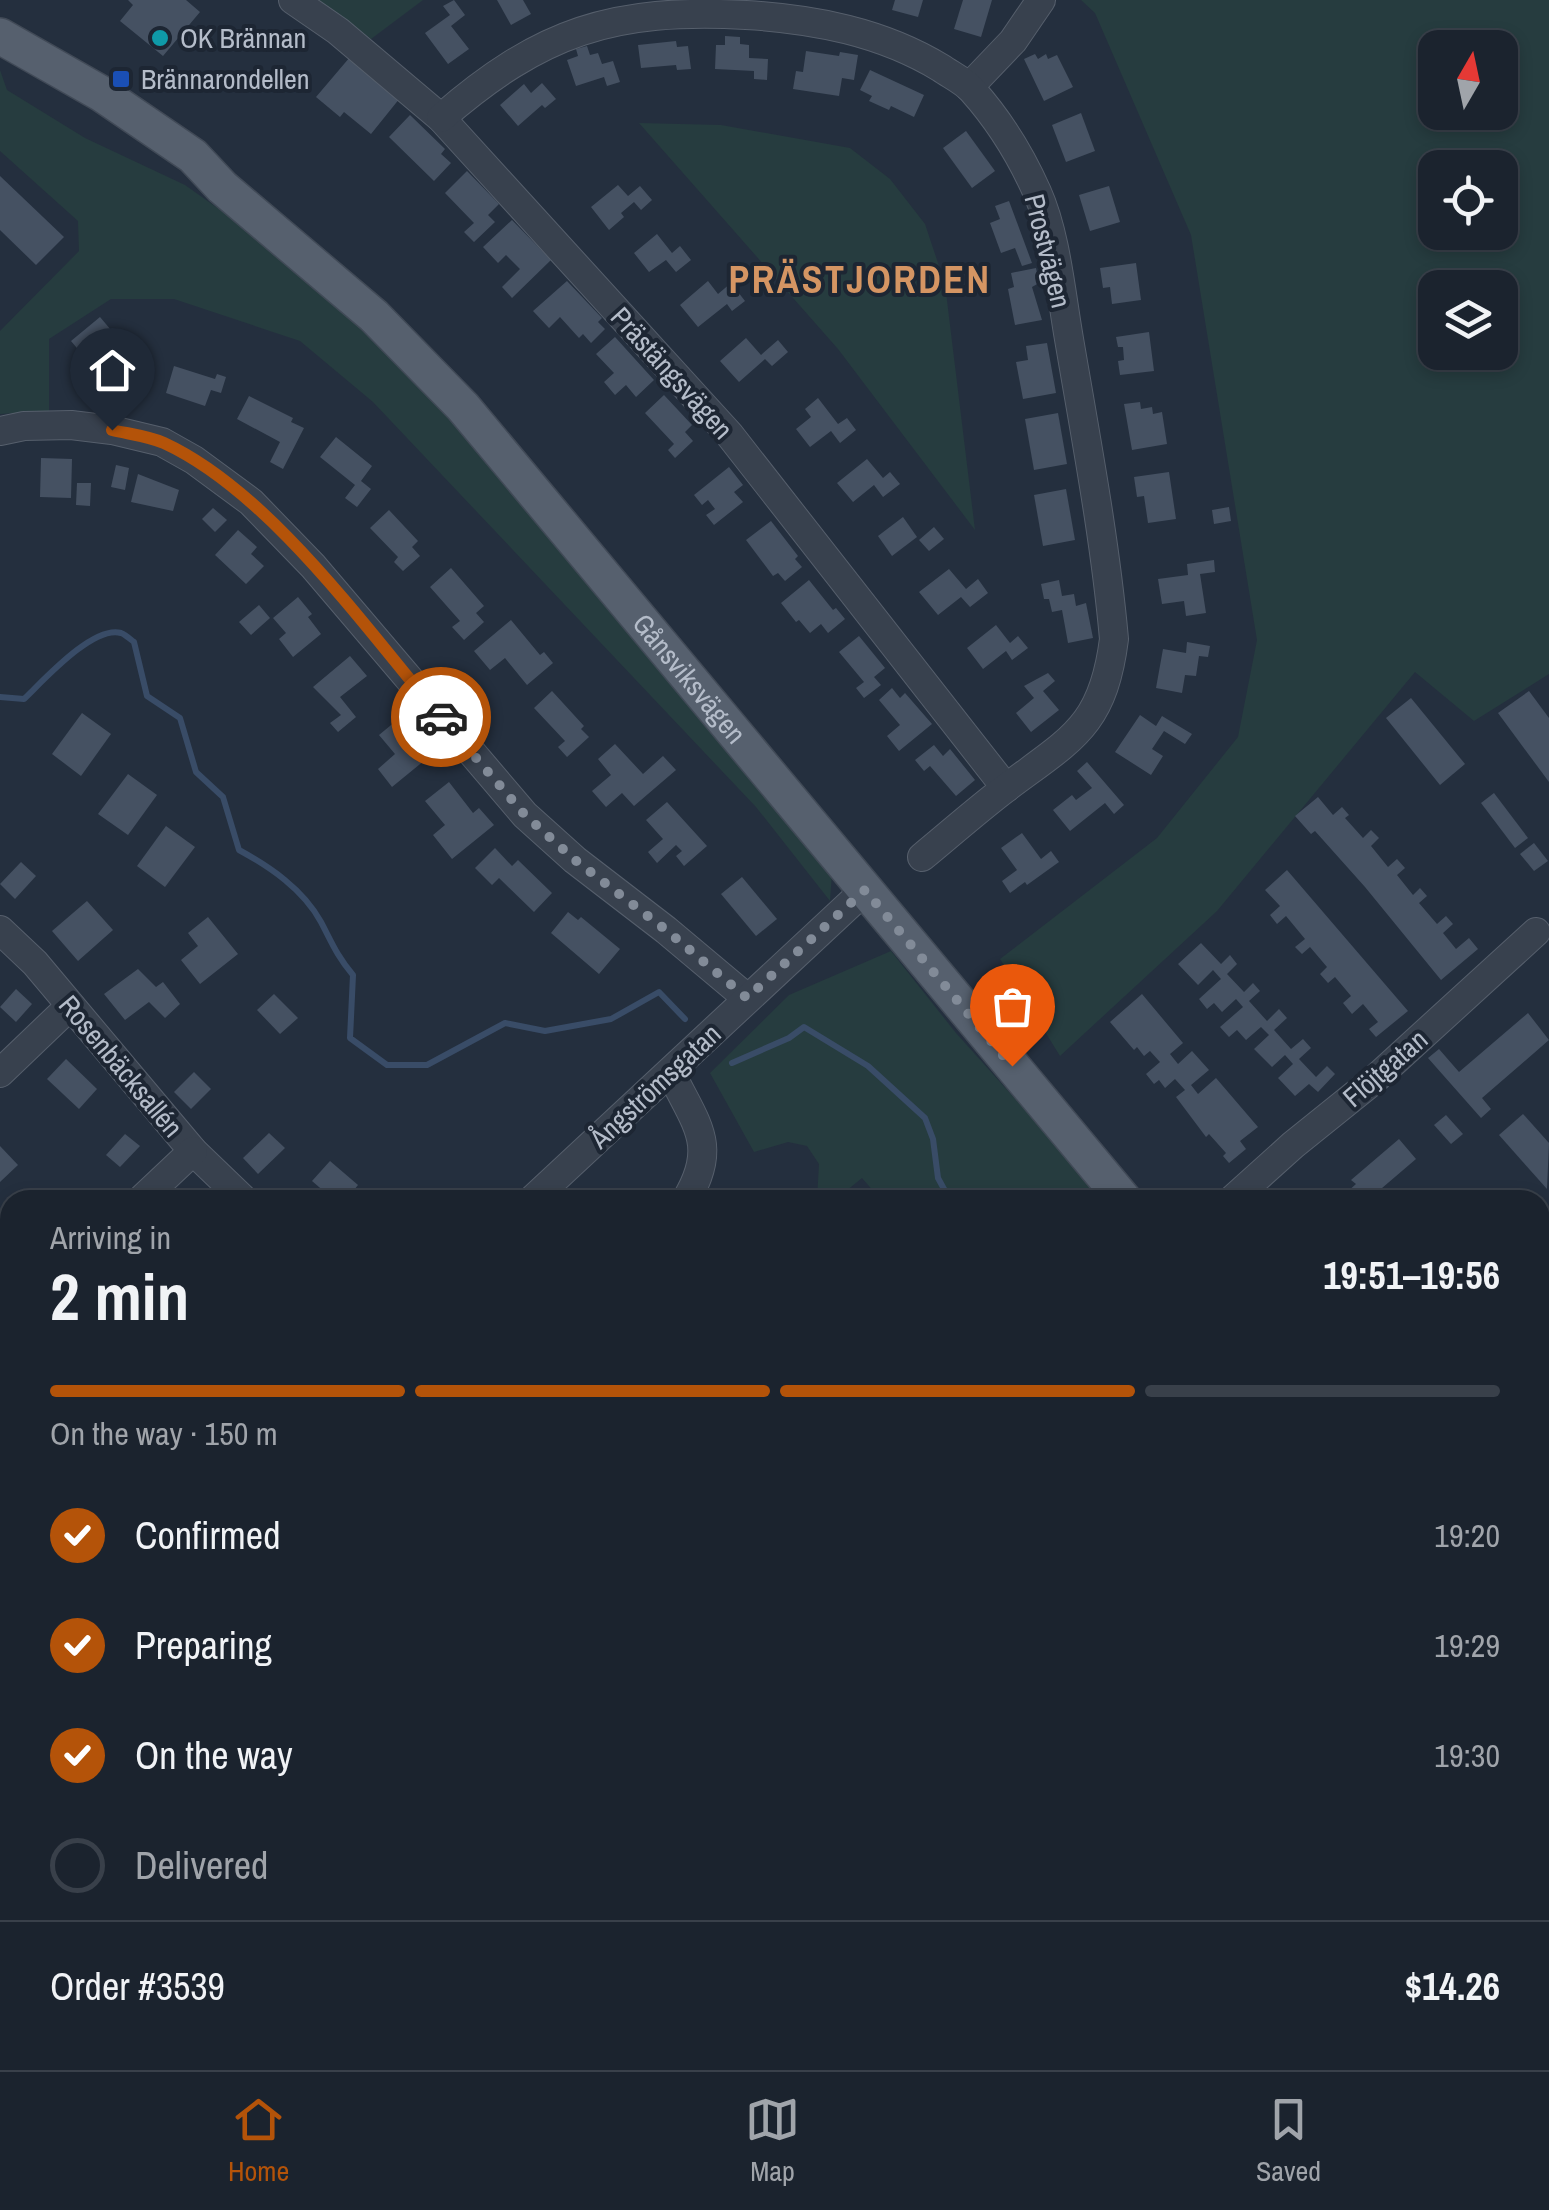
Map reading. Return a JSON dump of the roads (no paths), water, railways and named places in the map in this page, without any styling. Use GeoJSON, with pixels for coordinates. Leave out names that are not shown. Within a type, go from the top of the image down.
{"type":"FeatureCollection","features":[{"type":"Feature","properties":{"kind":"main road","name":"Gånsviksvägen"},"geometry":{"type":"LineString","coordinates":[[0,36],[117,104],[192,156],[222,187],[374,316],[463,407],[1116,1190]]}},
{"type":"Feature","properties":{"kind":"main road","name":"Gånsviksvägen"},"geometry":{"type":"LineString","coordinates":[[0,62],[183,172],[222,187]]}},
{"type":"Feature","properties":{"kind":"street","name":"Prästängsvägen"},"geometry":{"type":"LineString","coordinates":[[293,0],[338,32],[440,118],[729,434],[1006,788]]}},
{"type":"Feature","properties":{"kind":"street"},"geometry":{"type":"LineString","coordinates":[[969,87],[1042,0]]}},
{"type":"Feature","properties":{"kind":"street","name":"Prostvägen"},"geometry":{"type":"LineString","coordinates":[[440,118],[484,80],[542,46],[577,32],[631,18],[667,14],[786,17],[889,42],[929,61],[969,87],[1009,140],[1038,195],[1056,264],[1114,639],[1110,674],[1082,729],[922,857]]}},
{"type":"Feature","properties":{"kind":"street"},"geometry":{"type":"LineString","coordinates":[[0,430],[71,425],[162,442],[251,502],[313,566],[525,815],[747,998]]}},
{"type":"Feature","properties":{"kind":"street","name":"Ångströmsgatan"},"geometry":{"type":"LineString","coordinates":[[543,1190],[865,890]]}},
{"type":"Feature","properties":{"kind":"street","name":"Rosenbäcksallén"},"geometry":{"type":"LineString","coordinates":[[0,930],[35,963],[193,1150],[234,1190]]}},
{"type":"Feature","properties":{"kind":"street","name":"Flöjtgatan"},"geometry":{"type":"LineString","coordinates":[[1243,1190],[1376,1079],[1536,932]]}},
{"type":"Feature","properties":{"kind":"street"},"geometry":{"type":"LineString","coordinates":[[0,1073],[69,1007]]}},
{"type":"Feature","properties":{"kind":"street"},"geometry":{"type":"LineString","coordinates":[[671,1072],[702,1137],[704,1160],[701,1176],[692,1190]]}},
{"type":"Feature","properties":{"kind":"street"},"geometry":{"type":"LineString","coordinates":[[151,1190],[193,1150]]}},
{"type":"Feature","properties":{"kind":"waterway"},"geometry":{"type":"LineString","coordinates":[[0,697],[24,699],[69,656],[97,637],[121,633],[134,642],[147,696],[180,718],[196,772],[223,797],[239,850],[274,872],[305,899],[353,975],[350,1038],[387,1065],[427,1065],[505,1023],[545,1031],[611,1019],[659,992],[685,1019]]}},
{"type":"Feature","properties":{"kind":"waterway"},"geometry":{"type":"LineString","coordinates":[[732,1063],[789,1038],[804,1027],[868,1066],[925,1118],[933,1139],[938,1178],[945,1190]]}},
{"type":"Feature","properties":{"kind":"place","name":"OK Brännan"},"geometry":{"type":"Point","coordinates":[160,38]}},
{"type":"Feature","properties":{"kind":"place","name":"Brännarondellen"},"geometry":{"type":"Point","coordinates":[121,79]}},
{"type":"Feature","properties":{"kind":"district","name":"PRÄSTJORDEN"},"geometry":{"type":"Point","coordinates":[860,280]}}]}
